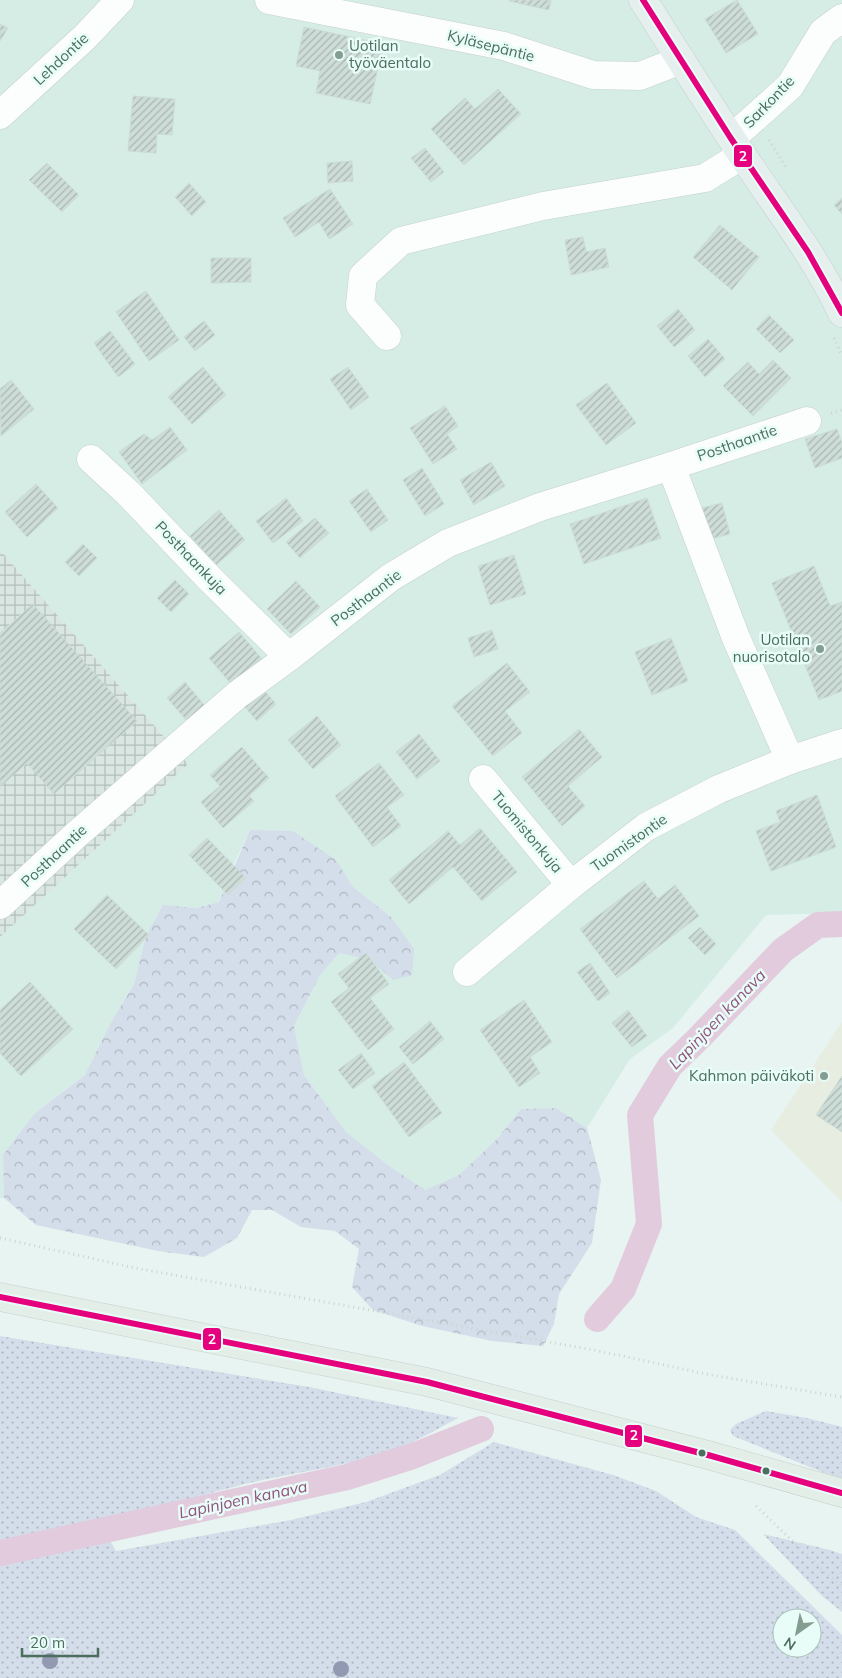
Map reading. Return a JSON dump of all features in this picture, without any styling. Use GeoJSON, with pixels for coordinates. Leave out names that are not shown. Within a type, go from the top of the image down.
{"type":"FeatureCollection","features":[{"type":"Feature","properties":{"kind":"highway"},"geometry":{"type":"LineString","coordinates":[[0,1297],[427,1382],[708,1455],[842,1493]]}},
{"type":"Feature","properties":{"kind":"main road"},"geometry":{"type":"LineString","coordinates":[[643,0],[737,147],[789,222],[832,292],[842,313]]}},
{"type":"Feature","properties":{"kind":"street","name":"Lehdontie"},"geometry":{"type":"LineString","coordinates":[[0,115],[85,37],[120,0]]}},
{"type":"Feature","properties":{"kind":"street","name":"Kyläsepäntie"},"geometry":{"type":"LineString","coordinates":[[269,0],[504,46],[593,75],[640,76],[681,60]]}},
{"type":"Feature","properties":{"kind":"street","name":"Sarkontie"},"geometry":{"type":"LineString","coordinates":[[387,336],[360,305],[363,276],[401,241],[542,206],[705,178],[737,147],[790,86],[823,32],[842,18]]}},
{"type":"Feature","properties":{"kind":"street","name":"Posthaantie"},"geometry":{"type":"LineString","coordinates":[[0,905],[76,835],[230,702],[391,577],[448,542],[540,507],[807,421]]}},
{"type":"Feature","properties":{"kind":"street","name":"Posthaankuja"},"geometry":{"type":"LineString","coordinates":[[91,459],[129,494],[209,578],[289,657]]}},
{"type":"Feature","properties":{"kind":"street"},"geometry":{"type":"LineString","coordinates":[[671,466],[736,638],[790,760]]}},
{"type":"Feature","properties":{"kind":"street","name":"Tuomistontie"},"geometry":{"type":"LineString","coordinates":[[467,972],[572,885],[646,827],[697,799],[790,760],[842,744]]}},
{"type":"Feature","properties":{"kind":"street","name":"Tuomistonkuja"},"geometry":{"type":"LineString","coordinates":[[483,779],[572,885]]}},
{"type":"Feature","properties":{"kind":"path"},"geometry":{"type":"LineString","coordinates":[[0,1238],[135,1268],[599,1351],[711,1375],[842,1397]]}},
{"type":"Feature","properties":{"kind":"path"},"geometry":{"type":"LineString","coordinates":[[756,1506],[842,1586]]}},
{"type":"Feature","properties":{"kind":"shaded area"},"geometry":{"type":"Polygon","coordinates":[[[0,0],[842,0],[842,913],[766,915],[673,1028],[630,1059],[587,1128],[556,1108],[521,1109],[497,1139],[459,1175],[425,1190],[388,1165],[346,1132],[304,1075],[294,1026],[320,975],[339,953],[370,960],[391,917],[353,887],[335,860],[293,831],[250,830],[219,902],[196,908],[146,936],[134,984],[111,1022],[85,1075],[34,1114],[3,1155],[4,1198],[0,1198],[0,937],[188,764],[0,550],[0,0]]]}},
{"type":"Feature","properties":{"kind":"shaded area"},"geometry":{"type":"Polygon","coordinates":[[[0,550],[188,764],[0,937],[0,550]]]}},
{"type":"Feature","properties":{"kind":"shaded area","name":"Kahmon päiväkoti"},"geometry":{"type":"Polygon","coordinates":[[[842,1022],[842,1202],[771,1130],[842,1022]]]}},
{"type":"Feature","properties":{"kind":"green space"},"geometry":{"type":"Polygon","coordinates":[[[250,830],[293,831],[336,860],[353,887],[391,917],[414,949],[412,975],[393,980],[370,960],[339,953],[320,975],[294,1026],[304,1075],[346,1132],[388,1165],[425,1190],[459,1175],[497,1139],[521,1109],[556,1108],[587,1128],[601,1180],[592,1243],[559,1294],[554,1324],[543,1346],[492,1341],[422,1326],[373,1310],[352,1287],[359,1249],[335,1231],[301,1227],[272,1210],[252,1210],[237,1238],[204,1257],[158,1251],[36,1225],[4,1198],[3,1155],[34,1114],[85,1075],[111,1022],[134,984],[146,936],[163,905],[196,908],[219,902],[250,830]]]}},
{"type":"Feature","properties":{"kind":"green space"},"geometry":{"type":"Polygon","coordinates":[[[0,1336],[309,1387],[458,1418],[429,1434],[379,1455],[252,1482],[166,1506],[98,1520],[116,1551],[291,1520],[366,1502],[440,1475],[494,1442],[613,1475],[656,1491],[696,1517],[735,1530],[814,1608],[772,1608],[772,1658],[822,1658],[822,1615],[842,1635],[842,1678],[0,1678],[0,1336]]]}},
{"type":"Feature","properties":{"kind":"green space"},"geometry":{"type":"Polygon","coordinates":[[[766,1411],[807,1418],[842,1427],[842,1480],[733,1436],[730,1430],[736,1424],[766,1411]]]}},
{"type":"Feature","properties":{"kind":"green space"},"geometry":{"type":"Polygon","coordinates":[[[763,1534],[842,1554],[842,1612],[821,1595],[763,1534]]]}},
{"type":"Feature","properties":{"kind":"building"},"geometry":{"type":"Polygon","coordinates":[[[510,0],[551,0],[549,10],[510,0]]]}},
{"type":"Feature","properties":{"kind":"building"},"geometry":{"type":"Polygon","coordinates":[[[737,0],[758,34],[726,53],[705,19],[737,0]]]}},
{"type":"Feature","properties":{"kind":"building"},"geometry":{"type":"Polygon","coordinates":[[[0,24],[8,28],[0,41],[0,24]]]}},
{"type":"Feature","properties":{"kind":"building","name":"Uotilan työväentalo"},"geometry":{"type":"Polygon","coordinates":[[[304,27],[383,44],[370,104],[316,93],[320,71],[296,66],[304,27]]]}},
{"type":"Feature","properties":{"kind":"building"},"geometry":{"type":"Polygon","coordinates":[[[498,89],[521,114],[464,165],[431,129],[465,98],[475,109],[498,89]]]}},
{"type":"Feature","properties":{"kind":"building"},"geometry":{"type":"Polygon","coordinates":[[[133,96],[175,99],[172,135],[157,134],[156,153],[128,151],[133,96]]]}},
{"type":"Feature","properties":{"kind":"building"},"geometry":{"type":"Polygon","coordinates":[[[425,148],[444,172],[431,182],[411,158],[425,148]]]}},
{"type":"Feature","properties":{"kind":"building"},"geometry":{"type":"Polygon","coordinates":[[[352,161],[353,181],[328,183],[327,163],[352,161]]]}},
{"type":"Feature","properties":{"kind":"building"},"geometry":{"type":"Polygon","coordinates":[[[47,163],[79,195],[62,212],[29,180],[47,163]]]}},
{"type":"Feature","properties":{"kind":"building"},"geometry":{"type":"Polygon","coordinates":[[[189,183],[206,202],[192,216],[175,197],[189,183]]]}},
{"type":"Feature","properties":{"kind":"building"},"geometry":{"type":"Polygon","coordinates":[[[330,189],[353,224],[329,239],[319,222],[295,237],[283,218],[330,189]]]}},
{"type":"Feature","properties":{"kind":"building"},"geometry":{"type":"Polygon","coordinates":[[[842,198],[842,214],[834,205],[842,198]]]}},
{"type":"Feature","properties":{"kind":"building"},"geometry":{"type":"Polygon","coordinates":[[[720,225],[759,257],[732,290],[693,257],[720,225]]]}},
{"type":"Feature","properties":{"kind":"building"},"geometry":{"type":"Polygon","coordinates":[[[583,237],[586,252],[605,248],[609,267],[571,275],[565,240],[583,237]]]}},
{"type":"Feature","properties":{"kind":"building"},"geometry":{"type":"Polygon","coordinates":[[[211,258],[251,258],[251,282],[211,283],[211,258]]]}},
{"type":"Feature","properties":{"kind":"building"},"geometry":{"type":"Polygon","coordinates":[[[146,291],[179,340],[149,361],[116,312],[146,291]]]}},
{"type":"Feature","properties":{"kind":"building"},"geometry":{"type":"Polygon","coordinates":[[[678,309],[695,330],[674,347],[657,326],[678,309]]]}},
{"type":"Feature","properties":{"kind":"building"},"geometry":{"type":"Polygon","coordinates":[[[769,315],[794,340],[780,353],[756,329],[769,315]]]}},
{"type":"Feature","properties":{"kind":"building"},"geometry":{"type":"Polygon","coordinates":[[[204,321],[215,335],[195,351],[184,337],[204,321]]]}},
{"type":"Feature","properties":{"kind":"building"},"geometry":{"type":"Polygon","coordinates":[[[110,331],[135,364],[118,377],[94,343],[110,331]]]}},
{"type":"Feature","properties":{"kind":"building"},"geometry":{"type":"Polygon","coordinates":[[[708,339],[725,359],[705,377],[688,356],[708,339]]]}},
{"type":"Feature","properties":{"kind":"building"},"geometry":{"type":"Polygon","coordinates":[[[773,360],[791,378],[753,416],[723,386],[748,362],[759,374],[773,360]]]}},
{"type":"Feature","properties":{"kind":"building"},"geometry":{"type":"Polygon","coordinates":[[[203,367],[226,395],[192,424],[168,397],[203,367]]]}},
{"type":"Feature","properties":{"kind":"building"},"geometry":{"type":"Polygon","coordinates":[[[348,367],[369,397],[351,410],[330,379],[348,367]]]}},
{"type":"Feature","properties":{"kind":"building"},"geometry":{"type":"Polygon","coordinates":[[[11,380],[34,409],[1,436],[0,389],[11,380]]]}},
{"type":"Feature","properties":{"kind":"building"},"geometry":{"type":"Polygon","coordinates":[[[607,383],[636,423],[606,445],[576,405],[607,383]]]}},
{"type":"Feature","properties":{"kind":"building"},"geometry":{"type":"Polygon","coordinates":[[[445,406],[458,426],[447,434],[457,449],[433,464],[410,428],[445,406]]]}},
{"type":"Feature","properties":{"kind":"building"},"geometry":{"type":"Polygon","coordinates":[[[170,427],[187,450],[142,484],[119,452],[144,434],[152,440],[170,427]]]}},
{"type":"Feature","properties":{"kind":"building"},"geometry":{"type":"Polygon","coordinates":[[[837,429],[842,443],[842,458],[815,468],[805,439],[837,429]]]}},
{"type":"Feature","properties":{"kind":"building"},"geometry":{"type":"Polygon","coordinates":[[[491,462],[505,486],[474,505],[460,480],[491,462]]]}},
{"type":"Feature","properties":{"kind":"building"},"geometry":{"type":"Polygon","coordinates":[[[422,468],[444,504],[425,516],[403,480],[422,468]]]}},
{"type":"Feature","properties":{"kind":"building"},"geometry":{"type":"Polygon","coordinates":[[[36,484],[58,508],[27,537],[5,512],[36,484]]]}},
{"type":"Feature","properties":{"kind":"building"},"geometry":{"type":"Polygon","coordinates":[[[367,489],[388,520],[371,532],[349,501],[367,489]]]}},
{"type":"Feature","properties":{"kind":"building"},"geometry":{"type":"Polygon","coordinates":[[[286,498],[303,521],[273,543],[256,521],[286,498]]]}},
{"type":"Feature","properties":{"kind":"building"},"geometry":{"type":"Polygon","coordinates":[[[647,498],[661,538],[584,564],[570,524],[647,498]]]}},
{"type":"Feature","properties":{"kind":"building"},"geometry":{"type":"Polygon","coordinates":[[[722,503],[730,534],[710,539],[702,508],[722,503]]]}},
{"type":"Feature","properties":{"kind":"building"},"geometry":{"type":"Polygon","coordinates":[[[219,510],[245,540],[216,565],[190,536],[219,510]]]}},
{"type":"Feature","properties":{"kind":"building"},"geometry":{"type":"Polygon","coordinates":[[[315,518],[329,533],[300,558],[286,542],[315,518]]]}},
{"type":"Feature","properties":{"kind":"building"},"geometry":{"type":"Polygon","coordinates":[[[83,544],[97,558],[79,576],[65,562],[83,544]]]}},
{"type":"Feature","properties":{"kind":"building"},"geometry":{"type":"Polygon","coordinates":[[[514,555],[526,594],[490,605],[478,566],[514,555]]]}},
{"type":"Feature","properties":{"kind":"building","name":"Uotilan nuorisotalo"},"geometry":{"type":"Polygon","coordinates":[[[814,566],[830,606],[842,602],[842,691],[819,700],[772,583],[814,566]]]}},
{"type":"Feature","properties":{"kind":"building"},"geometry":{"type":"Polygon","coordinates":[[[175,580],[189,594],[171,612],[157,598],[175,580]]]}},
{"type":"Feature","properties":{"kind":"building"},"geometry":{"type":"Polygon","coordinates":[[[296,581],[320,607],[291,634],[267,609],[296,581]]]}},
{"type":"Feature","properties":{"kind":"building"},"geometry":{"type":"Polygon","coordinates":[[[33,604],[137,721],[54,794],[27,763],[0,787],[0,633],[33,604]]]}},
{"type":"Feature","properties":{"kind":"building"},"geometry":{"type":"Polygon","coordinates":[[[492,630],[498,649],[474,657],[468,638],[492,630]]]}},
{"type":"Feature","properties":{"kind":"building"},"geometry":{"type":"Polygon","coordinates":[[[239,632],[262,659],[232,685],[209,658],[239,632]]]}},
{"type":"Feature","properties":{"kind":"building"},"geometry":{"type":"Polygon","coordinates":[[[671,638],[688,681],[652,695],[635,652],[671,638]]]}},
{"type":"Feature","properties":{"kind":"building"},"geometry":{"type":"Polygon","coordinates":[[[507,663],[530,692],[505,711],[522,733],[493,756],[452,706],[507,663]]]}},
{"type":"Feature","properties":{"kind":"building"},"geometry":{"type":"Polygon","coordinates":[[[185,682],[206,707],[188,722],[167,698],[185,682]]]}},
{"type":"Feature","properties":{"kind":"building"},"geometry":{"type":"Polygon","coordinates":[[[263,689],[276,704],[257,721],[244,706],[263,689]]]}},
{"type":"Feature","properties":{"kind":"building"},"geometry":{"type":"Polygon","coordinates":[[[317,716],[341,745],[313,769],[288,740],[317,716]]]}},
{"type":"Feature","properties":{"kind":"building"},"geometry":{"type":"Polygon","coordinates":[[[579,729],[602,757],[568,786],[585,806],[562,826],[522,777],[579,729]]]}},
{"type":"Feature","properties":{"kind":"building"},"geometry":{"type":"Polygon","coordinates":[[[419,734],[440,761],[417,779],[396,752],[419,734]]]}},
{"type":"Feature","properties":{"kind":"building"},"geometry":{"type":"Polygon","coordinates":[[[242,747],[269,778],[249,796],[254,801],[223,828],[201,802],[220,786],[210,775],[242,747]]]}},
{"type":"Feature","properties":{"kind":"building"},"geometry":{"type":"Polygon","coordinates":[[[379,763],[404,795],[387,807],[401,826],[373,847],[335,796],[379,763]]]}},
{"type":"Feature","properties":{"kind":"building"},"geometry":{"type":"Polygon","coordinates":[[[817,795],[836,847],[771,871],[756,831],[780,822],[776,811],[817,795]]]}},
{"type":"Feature","properties":{"kind":"building"},"geometry":{"type":"Polygon","coordinates":[[[480,828],[517,872],[482,901],[453,867],[409,904],[389,880],[448,831],[460,845],[480,828]]]}},
{"type":"Feature","properties":{"kind":"building"},"geometry":{"type":"Polygon","coordinates":[[[207,838],[246,878],[228,895],[189,855],[207,838]]]}},
{"type":"Feature","properties":{"kind":"building"},"geometry":{"type":"Polygon","coordinates":[[[644,881],[658,899],[675,885],[699,916],[617,978],[580,929],[644,881]]]}},
{"type":"Feature","properties":{"kind":"building"},"geometry":{"type":"Polygon","coordinates":[[[107,895],[149,935],[116,969],[74,929],[107,895]]]}},
{"type":"Feature","properties":{"kind":"building"},"geometry":{"type":"Polygon","coordinates":[[[700,927],[716,944],[705,955],[688,938],[700,927]]]}},
{"type":"Feature","properties":{"kind":"building"},"geometry":{"type":"Polygon","coordinates":[[[366,953],[389,984],[370,998],[394,1029],[368,1050],[331,1002],[349,988],[338,974],[366,953]]]}},
{"type":"Feature","properties":{"kind":"building"},"geometry":{"type":"Polygon","coordinates":[[[590,963],[610,993],[598,1001],[577,972],[590,963]]]}},
{"type":"Feature","properties":{"kind":"building"},"geometry":{"type":"Polygon","coordinates":[[[30,982],[73,1029],[21,1076],[0,1053],[0,1010],[30,982]]]}},
{"type":"Feature","properties":{"kind":"building"},"geometry":{"type":"Polygon","coordinates":[[[524,1000],[552,1042],[530,1057],[540,1073],[519,1087],[480,1030],[524,1000]]]}},
{"type":"Feature","properties":{"kind":"building"},"geometry":{"type":"Polygon","coordinates":[[[628,1010],[647,1036],[632,1047],[612,1023],[628,1010]]]}},
{"type":"Feature","properties":{"kind":"building"},"geometry":{"type":"Polygon","coordinates":[[[430,1021],[444,1039],[413,1064],[399,1047],[430,1021]]]}},
{"type":"Feature","properties":{"kind":"building"},"geometry":{"type":"Polygon","coordinates":[[[361,1053],[375,1073],[353,1089],[338,1070],[361,1053]]]}},
{"type":"Feature","properties":{"kind":"building"},"geometry":{"type":"Polygon","coordinates":[[[404,1062],[442,1113],[409,1137],[372,1086],[404,1062]]]}},
{"type":"Feature","properties":{"kind":"building"},"geometry":{"type":"Polygon","coordinates":[[[842,1076],[842,1132],[816,1115],[842,1076]]]}},
{"type":"Feature","properties":{"kind":"waterway","name":"Lapinjoen kanava"},"geometry":{"type":"LineString","coordinates":[[597,1319],[623,1289],[649,1224],[640,1115],[670,1066],[783,950],[818,925],[842,924]]}},
{"type":"Feature","properties":{"kind":"waterway","name":"Lapinjoen kanava"},"geometry":{"type":"LineString","coordinates":[[0,1553],[347,1477],[413,1456],[481,1429]]}},
{"type":"Feature","properties":{"kind":"transit line","name":"2"},"geometry":{"type":"LineString","coordinates":[[643,0],[730,137],[808,252],[842,313]]}},
{"type":"Feature","properties":{"kind":"transit line","name":"2"},"geometry":{"type":"LineString","coordinates":[[0,1297],[427,1382],[708,1455],[842,1493]]}},
{"type":"Feature","properties":{"kind":"place","name":"Uotilan työväentalo"},"geometry":{"type":"Point","coordinates":[339,55]}},
{"type":"Feature","properties":{"kind":"place","name":"Uotilan nuorisotalo"},"geometry":{"type":"Point","coordinates":[820,649]}},
{"type":"Feature","properties":{"kind":"place","name":"Kahmon päiväkoti"},"geometry":{"type":"Point","coordinates":[824,1076]}}]}
